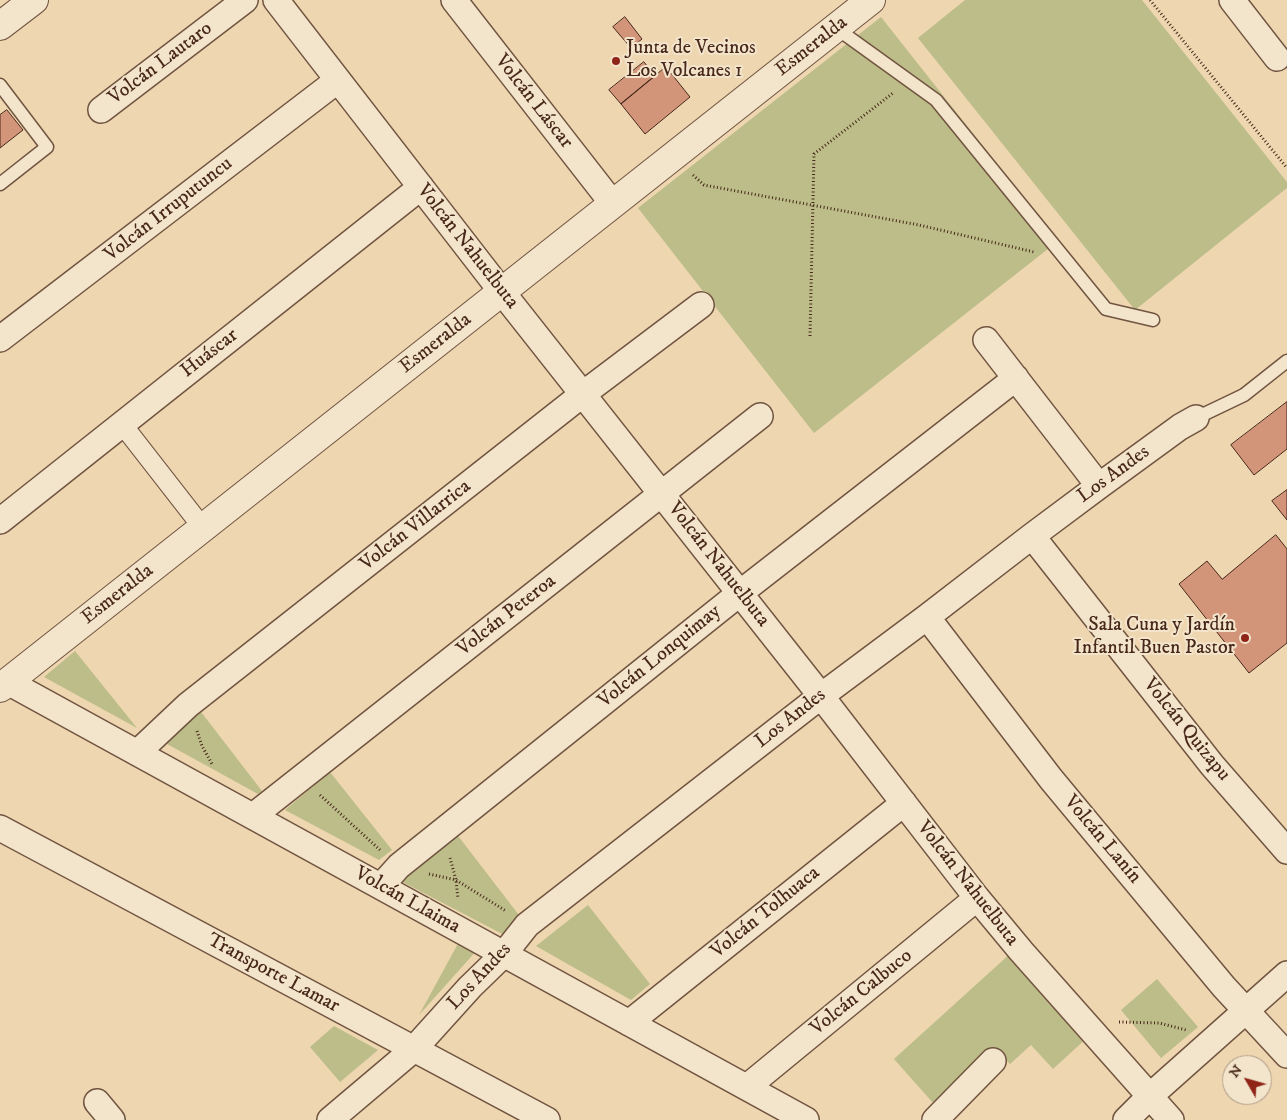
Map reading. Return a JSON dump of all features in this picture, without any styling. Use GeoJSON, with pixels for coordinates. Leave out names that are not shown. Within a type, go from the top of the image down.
{"type":"FeatureCollection","features":[{"type":"Feature","properties":{"kind":"street","name":"Volcán Lautaro"},"geometry":{"type":"LineString","coordinates":[[101,110],[245,0]]}},
{"type":"Feature","properties":{"kind":"street","name":"Volcán Nahuelbuta"},"geometry":{"type":"LineString","coordinates":[[276,0],[502,292],[821,696],[977,898],[1083,1022],[1171,1120]]}},
{"type":"Feature","properties":{"kind":"street","name":"Volcán Láscar"},"geometry":{"type":"LineString","coordinates":[[454,0],[613,204]]}},
{"type":"Feature","properties":{"kind":"street","name":"Esmeralda"},"geometry":{"type":"LineString","coordinates":[[4,685],[871,0]]}},
{"type":"Feature","properties":{"kind":"street"},"geometry":{"type":"LineString","coordinates":[[1232,0],[1277,58]]}},
{"type":"Feature","properties":{"kind":"street"},"geometry":{"type":"LineString","coordinates":[[0,26],[28,2]]}},
{"type":"Feature","properties":{"kind":"street","name":"Volcán Irruputuncu"},"geometry":{"type":"LineString","coordinates":[[0,339],[338,80]]}},
{"type":"Feature","properties":{"kind":"street","name":"Huáscar"},"geometry":{"type":"LineString","coordinates":[[0,521],[421,187]]}},
{"type":"Feature","properties":{"kind":"street","name":"Volcán Villarrica"},"geometry":{"type":"LineString","coordinates":[[137,752],[188,705],[583,394],[701,305]]}},
{"type":"Feature","properties":{"kind":"street"},"geometry":{"type":"LineString","coordinates":[[986,340],[1099,486]]}},
{"type":"Feature","properties":{"kind":"street","name":"Volcán Lonquimay"},"geometry":{"type":"LineString","coordinates":[[381,886],[399,866],[740,593],[1016,378]]}},
{"type":"Feature","properties":{"kind":"street","name":"Volcán Peteroa"},"geometry":{"type":"LineString","coordinates":[[253,816],[760,416]]}},
{"type":"Feature","properties":{"kind":"street","name":"Los Andes"},"geometry":{"type":"LineString","coordinates":[[330,1120],[414,1049],[470,987],[504,954],[528,925],[821,696],[1099,486],[1180,427],[1196,418]]}},
{"type":"Feature","properties":{"kind":"street"},"geometry":{"type":"LineString","coordinates":[[122,424],[203,528]]}},
{"type":"Feature","properties":{"kind":"street","name":"Volcán Quizapu"},"geometry":{"type":"LineString","coordinates":[[1032,536],[1212,765],[1287,851]]}},
{"type":"Feature","properties":{"kind":"street","name":"Volcán Lanín"},"geometry":{"type":"LineString","coordinates":[[927,617],[1057,786],[1224,987],[1287,1055]]}},
{"type":"Feature","properties":{"kind":"street","name":"Volcán Llaima"},"geometry":{"type":"LineString","coordinates":[[4,685],[137,752],[806,1120]]}},
{"type":"Feature","properties":{"kind":"street","name":"Volcán Tolhuaca"},"geometry":{"type":"LineString","coordinates":[[629,1022],[904,803]]}},
{"type":"Feature","properties":{"kind":"street","name":"Transporte Lamar"},"geometry":{"type":"LineString","coordinates":[[0,828],[540,1118]]}},
{"type":"Feature","properties":{"kind":"street","name":"Volcán Calbuco"},"geometry":{"type":"LineString","coordinates":[[747,1088],[977,898]]}},
{"type":"Feature","properties":{"kind":"street"},"geometry":{"type":"LineString","coordinates":[[1126,1120],[1150,1096],[1287,974]]}},
{"type":"Feature","properties":{"kind":"street"},"geometry":{"type":"LineString","coordinates":[[936,1120],[993,1060]]}},
{"type":"Feature","properties":{"kind":"lane"},"geometry":{"type":"LineString","coordinates":[[836,28],[936,100],[1106,309],[1153,320]]}},
{"type":"Feature","properties":{"kind":"lane"},"geometry":{"type":"LineString","coordinates":[[0,85],[47,147],[0,184]]}},
{"type":"Feature","properties":{"kind":"lane","name":"Los Andes"},"geometry":{"type":"LineString","coordinates":[[1196,418],[1244,395],[1287,361]]}},
{"type":"Feature","properties":{"kind":"path"},"geometry":{"type":"LineString","coordinates":[[1150,0],[1287,168]]}},
{"type":"Feature","properties":{"kind":"path"},"geometry":{"type":"LineString","coordinates":[[810,336],[814,154],[909,80]]}},
{"type":"Feature","properties":{"kind":"path"},"geometry":{"type":"LineString","coordinates":[[673,156],[704,185],[919,225],[1066,260]]}},
{"type":"Feature","properties":{"kind":"path"},"geometry":{"type":"LineString","coordinates":[[188,705],[202,746],[215,769]]}},
{"type":"Feature","properties":{"kind":"path"},"geometry":{"type":"LineString","coordinates":[[1083,1022],[1159,1023],[1216,1038]]}},
{"type":"Feature","properties":{"kind":"green space"},"geometry":{"type":"Polygon","coordinates":[[[965,0],[1142,0],[1287,182],[1287,188],[1135,310],[918,38],[965,0]]]}},
{"type":"Feature","properties":{"kind":"green space"},"geometry":{"type":"Polygon","coordinates":[[[881,17],[1058,241],[814,433],[638,208],[881,17]]]}},
{"type":"Feature","properties":{"kind":"green space"},"geometry":{"type":"Polygon","coordinates":[[[75,651],[137,728],[44,677],[75,651]]]}},
{"type":"Feature","properties":{"kind":"green space"},"geometry":{"type":"Polygon","coordinates":[[[198,708],[262,791],[258,794],[158,739],[198,708]]]}},
{"type":"Feature","properties":{"kind":"green space"},"geometry":{"type":"Polygon","coordinates":[[[330,772],[392,850],[379,860],[285,810],[330,772]]]}},
{"type":"Feature","properties":{"kind":"green space"},"geometry":{"type":"Polygon","coordinates":[[[452,828],[525,923],[510,938],[391,876],[452,828]]]}},
{"type":"Feature","properties":{"kind":"green space"},"geometry":{"type":"Polygon","coordinates":[[[588,905],[650,984],[631,1000],[536,946],[588,905]]]}},
{"type":"Feature","properties":{"kind":"green space"},"geometry":{"type":"Polygon","coordinates":[[[466,929],[486,940],[419,1015],[466,929]]]}},
{"type":"Feature","properties":{"kind":"green space"},"geometry":{"type":"Polygon","coordinates":[[[1012,952],[1089,1036],[1053,1069],[1031,1045],[1010,1064],[995,1049],[934,1104],[894,1059],[1012,952]]]}},
{"type":"Feature","properties":{"kind":"green space"},"geometry":{"type":"Polygon","coordinates":[[[1157,979],[1198,1027],[1161,1058],[1121,1010],[1157,979]]]}},
{"type":"Feature","properties":{"kind":"green space"},"geometry":{"type":"Polygon","coordinates":[[[334,1026],[378,1050],[340,1082],[310,1047],[334,1026]]]}},
{"type":"Feature","properties":{"kind":"building"},"geometry":{"type":"Polygon","coordinates":[[[625,17],[642,39],[631,48],[613,27],[625,17]]]}},
{"type":"Feature","properties":{"kind":"building"},"geometry":{"type":"Polygon","coordinates":[[[644,62],[655,76],[621,104],[609,90],[644,62]]]}},
{"type":"Feature","properties":{"kind":"building"},"geometry":{"type":"Polygon","coordinates":[[[666,67],[690,97],[645,134],[621,104],[666,67]]]}},
{"type":"Feature","properties":{"kind":"building"},"geometry":{"type":"Polygon","coordinates":[[[7,110],[23,130],[0,148],[0,115],[7,110]]]}},
{"type":"Feature","properties":{"kind":"building"},"geometry":{"type":"Polygon","coordinates":[[[1287,402],[1287,449],[1254,475],[1231,445],[1287,402]]]}},
{"type":"Feature","properties":{"kind":"building"},"geometry":{"type":"Polygon","coordinates":[[[1287,490],[1287,520],[1272,501],[1287,490]]]}},
{"type":"Feature","properties":{"kind":"building"},"geometry":{"type":"Polygon","coordinates":[[[1276,535],[1287,549],[1287,643],[1249,673],[1179,584],[1207,561],[1222,579],[1276,535]]]}},
{"type":"Feature","properties":{"kind":"place","name":"Junta de Vecinos Los Volcanes 1"},"geometry":{"type":"Point","coordinates":[616,61]}},
{"type":"Feature","properties":{"kind":"place","name":"Sala Cuna y Jardín Infantil Buen Pastor"},"geometry":{"type":"Point","coordinates":[1245,638]}}]}
